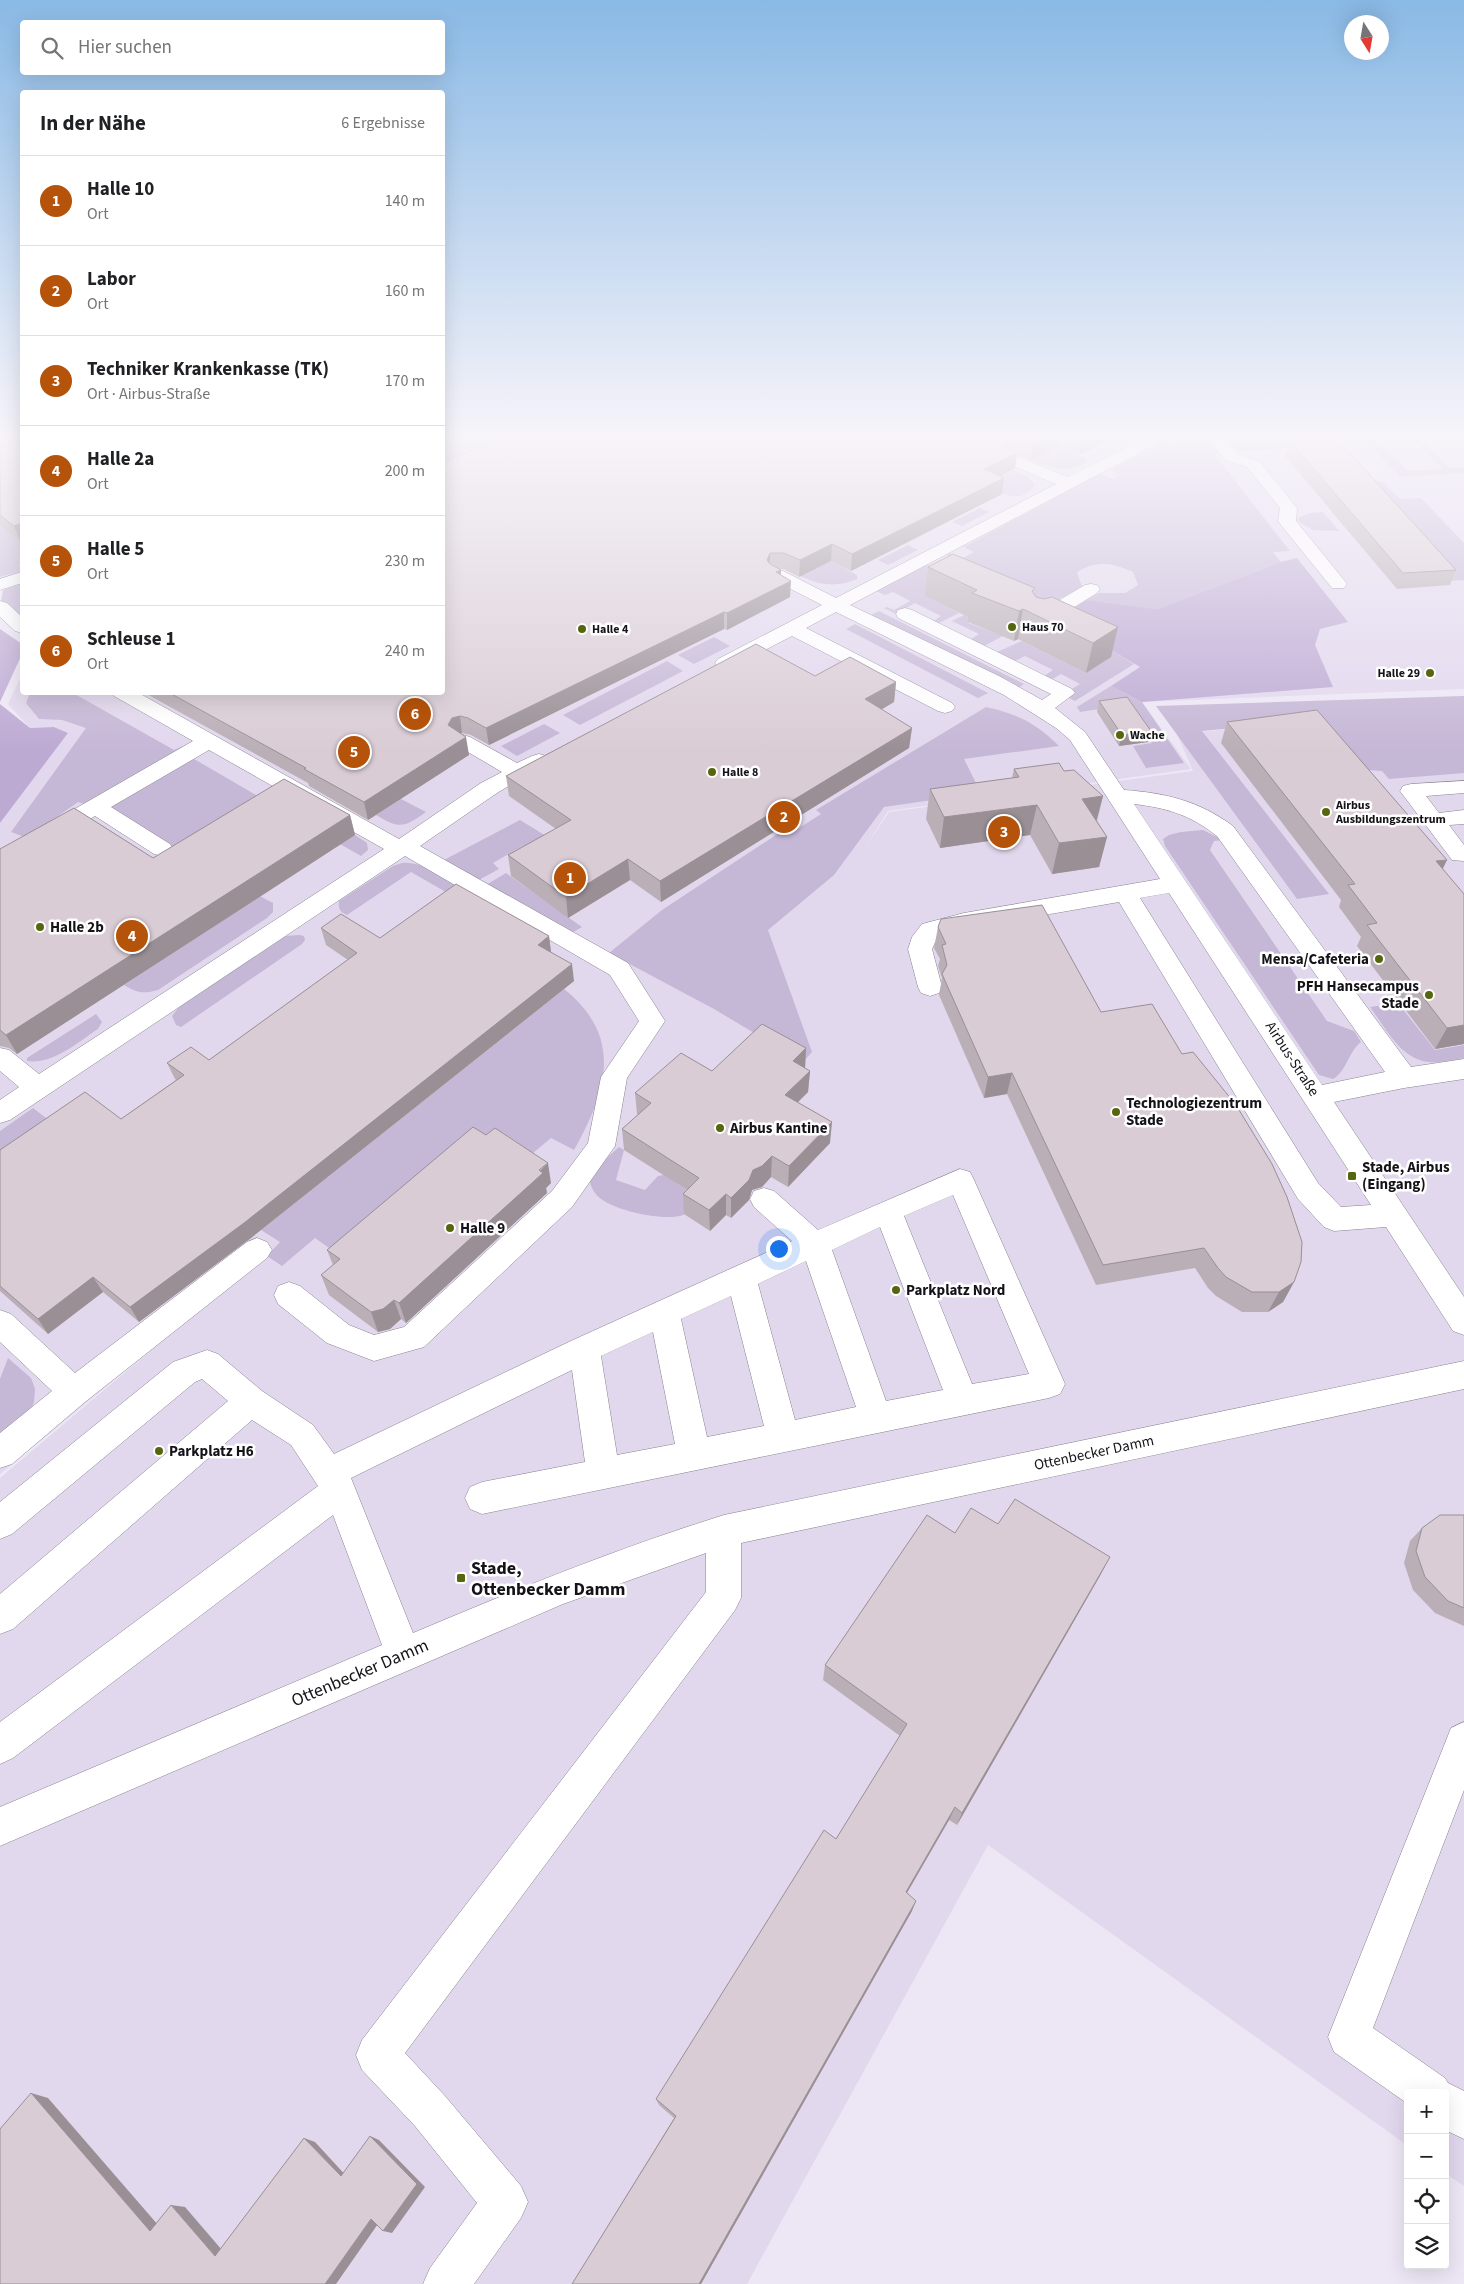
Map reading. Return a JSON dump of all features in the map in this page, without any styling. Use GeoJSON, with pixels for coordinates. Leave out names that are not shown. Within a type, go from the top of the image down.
{"type":"FeatureCollection","features":[{"type":"Feature","properties":{"kind":"street"},"geometry":{"type":"LineString","coordinates":[[710,671],[963,539]]}},
{"type":"Feature","properties":{"kind":"street"},"geometry":{"type":"LineString","coordinates":[[1301,539],[1338,584]]}},
{"type":"Feature","properties":{"kind":"street"},"geometry":{"type":"LineString","coordinates":[[928,557],[945,565]]}},
{"type":"Feature","properties":{"kind":"street","name":"Airbus-Straße"},"geometry":{"type":"LineString","coordinates":[[777,575],[835,606],[981,675],[1062,721],[1078,736],[1464,1322]]}},
{"type":"Feature","properties":{"kind":"street"},"geometry":{"type":"LineString","coordinates":[[0,585],[20,578]]}},
{"type":"Feature","properties":{"kind":"street"},"geometry":{"type":"LineString","coordinates":[[1040,613],[1091,589]]}},
{"type":"Feature","properties":{"kind":"street"},"geometry":{"type":"LineString","coordinates":[[0,607],[20,625]]}},
{"type":"Feature","properties":{"kind":"street"},"geometry":{"type":"LineString","coordinates":[[905,614],[1066,693],[1041,709]]}},
{"type":"Feature","properties":{"kind":"street"},"geometry":{"type":"LineString","coordinates":[[791,628],[827,657],[945,707]]}},
{"type":"Feature","properties":{"kind":"street"},"geometry":{"type":"LineString","coordinates":[[126,695],[619,969],[652,1021],[614,1077],[601,1146],[568,1192],[414,1338],[374,1348],[338,1334],[289,1295]]}},
{"type":"Feature","properties":{"kind":"street"},"geometry":{"type":"LineString","coordinates":[[0,862],[209,741]]}},
{"type":"Feature","properties":{"kind":"street"},"geometry":{"type":"LineString","coordinates":[[463,741],[533,769]]}},
{"type":"Feature","properties":{"kind":"street"},"geometry":{"type":"LineString","coordinates":[[0,1113],[489,788],[533,769],[556,751]]}},
{"type":"Feature","properties":{"kind":"street"},"geometry":{"type":"LineString","coordinates":[[1464,787],[1410,791],[1460,855],[1464,854]]}},
{"type":"Feature","properties":{"kind":"street"},"geometry":{"type":"LineString","coordinates":[[1113,788],[1205,816],[1225,831],[1404,1078]]}},
{"type":"Feature","properties":{"kind":"street"},"geometry":{"type":"LineString","coordinates":[[96,807],[162,850]]}},
{"type":"Feature","properties":{"kind":"street"},"geometry":{"type":"LineString","coordinates":[[1432,820],[1464,817]]}},
{"type":"Feature","properties":{"kind":"street"},"geometry":{"type":"LineString","coordinates":[[930,987],[920,949],[924,937],[930,930],[964,921],[1176,884]]}},
{"type":"Feature","properties":{"kind":"street"},"geometry":{"type":"LineString","coordinates":[[1125,894],[1308,1191],[1334,1220],[1394,1215]]}},
{"type":"Feature","properties":{"kind":"street"},"geometry":{"type":"LineString","coordinates":[[0,1057],[38,1088]]}},
{"type":"Feature","properties":{"kind":"street"},"geometry":{"type":"LineString","coordinates":[[1316,1096],[1404,1078],[1464,1069]]}},
{"type":"Feature","properties":{"kind":"street"},"geometry":{"type":"LineString","coordinates":[[0,1745],[334,1481],[584,1349],[960,1180],[1049,1384],[482,1498]]}},
{"type":"Feature","properties":{"kind":"street"},"geometry":{"type":"LineString","coordinates":[[764,1199],[815,1244],[876,1418]]}},
{"type":"Feature","properties":{"kind":"street"},"geometry":{"type":"LineString","coordinates":[[888,1211],[963,1400]]}},
{"type":"Feature","properties":{"kind":"street"},"geometry":{"type":"LineString","coordinates":[[0,1453],[74,1392],[257,1250]]}},
{"type":"Feature","properties":{"kind":"street"},"geometry":{"type":"LineString","coordinates":[[741,1278],[783,1436]]}},
{"type":"Feature","properties":{"kind":"street"},"geometry":{"type":"LineString","coordinates":[[664,1312],[694,1454]]}},
{"type":"Feature","properties":{"kind":"street"},"geometry":{"type":"LineString","coordinates":[[0,1323],[74,1392]]}},
{"type":"Feature","properties":{"kind":"street"},"geometry":{"type":"LineString","coordinates":[[584,1349],[603,1473]]}},
{"type":"Feature","properties":{"kind":"street"},"geometry":{"type":"LineString","coordinates":[[0,1523],[184,1372],[207,1364],[251,1401],[302,1436],[334,1481],[403,1654]]}},
{"type":"Feature","properties":{"kind":"street","name":"Ottenbecker Damm"},"geometry":{"type":"LineString","coordinates":[[0,1827],[403,1654],[611,1568],[724,1531],[1464,1375]]}},
{"type":"Feature","properties":{"kind":"street"},"geometry":{"type":"LineString","coordinates":[[0,1617],[251,1401]]}},
{"type":"Feature","properties":{"kind":"street"},"geometry":{"type":"LineString","coordinates":[[446,2284],[505,2202],[430,2111],[378,2055],[723,1598],[724,1531]]}},
{"type":"Feature","properties":{"kind":"street"},"geometry":{"type":"LineString","coordinates":[[1424,2089],[1349,2037],[1464,1741]]}},
{"type":"Feature","properties":{"kind":"street"},"geometry":{"type":"LineString","coordinates":[[1449,2107],[1464,2117]]}},
{"type":"Feature","properties":{"kind":"shaded area"},"geometry":{"type":"Polygon","coordinates":[[[0,539],[18,539],[20,572],[0,577],[0,539]]]}},
{"type":"Feature","properties":{"kind":"shaded area"},"geometry":{"type":"Polygon","coordinates":[[[445,539],[1464,539],[1464,689],[1142,702],[1191,769],[888,811],[864,849],[889,812],[1193,771],[1177,734],[1322,720],[1464,719],[1464,2186],[1449,2176],[1449,2089],[1404,2089],[1404,2143],[988,1845],[747,2284],[0,2284],[0,1478],[188,1319],[0,1474],[0,823],[68,733],[54,727],[30,728],[8,704],[20,678],[20,695],[445,695],[445,539]]]}},
{"type":"Feature","properties":{"kind":"shaded area"},"geometry":{"type":"Polygon","coordinates":[[[980,539],[1280,539],[1290,551],[1273,552],[1281,562],[1157,609],[1087,600],[1099,593],[1125,593],[1138,585],[1133,572],[1105,564],[1098,564],[1077,572],[1083,586],[1054,602],[1033,602],[946,560],[949,553],[961,559],[974,552],[964,547],[980,539]]]}},
{"type":"Feature","properties":{"kind":"shaded area"},"geometry":{"type":"Polygon","coordinates":[[[1408,539],[1460,539],[1464,543],[1464,580],[1446,581],[1408,539]]]}},
{"type":"Feature","properties":{"kind":"shaded area"},"geometry":{"type":"Polygon","coordinates":[[[908,545],[918,550],[888,565],[878,560],[908,545]]]}},
{"type":"Feature","properties":{"kind":"shaded area"},"geometry":{"type":"Polygon","coordinates":[[[1297,558],[1348,622],[1320,629],[1315,645],[1333,687],[1142,702],[1111,686],[1140,667],[1106,647],[1064,614],[1087,600],[1157,609],[1281,562],[1297,558]]]}},
{"type":"Feature","properties":{"kind":"shaded area"},"geometry":{"type":"Polygon","coordinates":[[[831,561],[857,575],[857,579],[837,584],[820,583],[785,569],[805,574],[831,561]]]}},
{"type":"Feature","properties":{"kind":"shaded area"},"geometry":{"type":"Polygon","coordinates":[[[933,565],[926,596],[959,613],[937,624],[932,622],[941,616],[915,603],[896,614],[884,608],[887,607],[894,610],[910,601],[893,592],[885,595],[876,591],[924,566],[933,565]]]}},
{"type":"Feature","properties":{"kind":"shaded area"},"geometry":{"type":"Polygon","coordinates":[[[20,584],[20,615],[1,601],[3,590],[20,584]]]}},
{"type":"Feature","properties":{"kind":"shaded area"},"geometry":{"type":"Polygon","coordinates":[[[879,611],[1024,684],[1015,690],[869,616],[879,611]]]}},
{"type":"Feature","properties":{"kind":"shaded area"},"geometry":{"type":"Polygon","coordinates":[[[964,615],[973,620],[968,623],[1003,636],[984,646],[970,640],[979,634],[952,621],[964,615]]]}},
{"type":"Feature","properties":{"kind":"shaded area"},"geometry":{"type":"Polygon","coordinates":[[[855,624],[988,693],[978,698],[846,629],[855,624]]]}},
{"type":"Feature","properties":{"kind":"shaded area"},"geometry":{"type":"Polygon","coordinates":[[[0,629],[20,643],[20,658],[0,702],[0,629]]]}},
{"type":"Feature","properties":{"kind":"shaded area"},"geometry":{"type":"Polygon","coordinates":[[[714,637],[730,646],[694,664],[678,655],[714,637]]]}},
{"type":"Feature","properties":{"kind":"shaded area"},"geometry":{"type":"Polygon","coordinates":[[[1022,641],[1086,673],[1106,647],[1134,664],[1075,701],[1067,697],[1070,690],[1080,684],[1061,674],[1051,680],[1044,676],[1053,670],[1025,656],[1015,661],[997,652],[1022,641]]]}},
{"type":"Feature","properties":{"kind":"shaded area"},"geometry":{"type":"Polygon","coordinates":[[[667,661],[683,671],[580,725],[563,715],[667,661]]]}},
{"type":"Feature","properties":{"kind":"shaded area"},"geometry":{"type":"Polygon","coordinates":[[[1111,686],[1142,702],[1184,763],[1146,768],[1133,746],[1152,743],[1125,705],[1080,712],[1077,707],[1111,686]]]}},
{"type":"Feature","properties":{"kind":"shaded area"},"geometry":{"type":"Polygon","coordinates":[[[29,695],[77,695],[174,750],[191,743],[87,805],[78,802],[27,838],[11,832],[86,728],[62,720],[39,719],[26,703],[29,695]]]}},
{"type":"Feature","properties":{"kind":"shaded area"},"geometry":{"type":"Polygon","coordinates":[[[1464,696],[1464,773],[1389,779],[1382,771],[1368,770],[1321,720],[1202,731],[1329,894],[1297,899],[1156,706],[1464,696]]]}},
{"type":"Feature","properties":{"kind":"shaded area"},"geometry":{"type":"Polygon","coordinates":[[[0,704],[30,728],[54,727],[68,733],[0,823],[0,704]]]}},
{"type":"Feature","properties":{"kind":"shaded area"},"geometry":{"type":"Polygon","coordinates":[[[986,707],[1026,720],[1059,746],[964,759],[981,793],[884,807],[834,875],[768,930],[812,1052],[803,1062],[714,1009],[609,953],[662,910],[788,827],[796,830],[821,814],[816,810],[986,707]]]}},
{"type":"Feature","properties":{"kind":"shaded area"},"geometry":{"type":"Polygon","coordinates":[[[544,724],[560,733],[517,756],[501,746],[544,724]]]}},
{"type":"Feature","properties":{"kind":"shaded area"},"geometry":{"type":"Polygon","coordinates":[[[194,759],[270,803],[170,847],[109,808],[194,759]]]}},
{"type":"Feature","properties":{"kind":"shaded area"},"geometry":{"type":"Polygon","coordinates":[[[401,799],[426,812],[407,824],[401,825],[390,823],[376,815],[401,799]]]}},
{"type":"Feature","properties":{"kind":"shaded area"},"geometry":{"type":"Polygon","coordinates":[[[520,820],[551,839],[531,851],[523,846],[493,863],[499,869],[477,881],[442,861],[520,820]]]}},
{"type":"Feature","properties":{"kind":"shaded area"},"geometry":{"type":"Polygon","coordinates":[[[1203,830],[1223,840],[1214,841],[1210,850],[1327,1021],[1354,1031],[1361,1042],[1353,1051],[1338,1076],[1333,1079],[1319,1075],[1165,846],[1163,839],[1169,835],[1203,830]]]}},
{"type":"Feature","properties":{"kind":"shaded area"},"geometry":{"type":"Polygon","coordinates":[[[355,835],[367,843],[368,850],[361,856],[340,844],[355,835]]]}},
{"type":"Feature","properties":{"kind":"shaded area"},"geometry":{"type":"Polygon","coordinates":[[[402,863],[425,867],[461,888],[451,895],[411,872],[347,915],[341,911],[339,901],[393,866],[402,863]]]}},
{"type":"Feature","properties":{"kind":"shaded area"},"geometry":{"type":"Polygon","coordinates":[[[506,873],[582,927],[570,934],[486,885],[506,873]]]}},
{"type":"Feature","properties":{"kind":"shaded area"},"geometry":{"type":"Polygon","coordinates":[[[260,896],[273,903],[273,912],[267,918],[158,990],[140,992],[124,985],[260,896]]]}},
{"type":"Feature","properties":{"kind":"shaded area"},"geometry":{"type":"Polygon","coordinates":[[[285,936],[304,936],[305,940],[302,944],[181,1027],[176,1025],[172,1016],[179,1007],[285,936]]]}},
{"type":"Feature","properties":{"kind":"shaded area"},"geometry":{"type":"Polygon","coordinates":[[[564,989],[583,1007],[596,1026],[602,1045],[604,1065],[595,1107],[574,1150],[551,1138],[533,1153],[502,1132],[483,1151],[346,1260],[315,1238],[282,1266],[267,1256],[280,1242],[261,1230],[564,989]]]}},
{"type":"Feature","properties":{"kind":"shaded area"},"geometry":{"type":"Polygon","coordinates":[[[1398,1003],[1435,1050],[1464,1045],[1464,1058],[1429,1062],[1419,1060],[1402,1049],[1370,1007],[1398,1003]]]}},
{"type":"Feature","properties":{"kind":"shaded area"},"geometry":{"type":"Polygon","coordinates":[[[96,1014],[102,1022],[98,1029],[74,1046],[46,1060],[27,1061],[27,1058],[96,1014]]]}},
{"type":"Feature","properties":{"kind":"shaded area"},"geometry":{"type":"Polygon","coordinates":[[[33,1108],[62,1130],[0,1173],[0,1131],[33,1108]]]}},
{"type":"Feature","properties":{"kind":"shaded area"},"geometry":{"type":"Polygon","coordinates":[[[619,1147],[624,1150],[616,1180],[645,1190],[658,1176],[664,1175],[700,1199],[683,1215],[663,1217],[636,1213],[611,1205],[601,1199],[594,1191],[588,1175],[619,1147]]]}},
{"type":"Feature","properties":{"kind":"shaded area"},"geometry":{"type":"Polygon","coordinates":[[[8,1358],[31,1378],[35,1389],[34,1402],[27,1418],[0,1443],[0,1379],[8,1358]]]}},
{"type":"Feature","properties":{"kind":"building","name":"Halle 4"},"geometry":{"type":"Polygon","coordinates":[[[445,539],[883,539],[852,554],[832,544],[800,560],[784,553],[770,553],[767,560],[770,564],[781,570],[776,572],[791,581],[486,728],[468,718],[460,716],[452,718],[448,725],[466,737],[364,802],[304,769],[306,768],[173,695],[445,695],[445,539]]]}},
{"type":"Feature","properties":{"kind":"building"},"geometry":{"type":"Polygon","coordinates":[[[1374,539],[1427,539],[1456,570],[1403,573],[1374,539]]]}},
{"type":"Feature","properties":{"kind":"building"},"geometry":{"type":"Polygon","coordinates":[[[953,554],[1035,588],[1032,591],[1036,597],[1044,599],[1052,597],[1118,627],[1093,643],[1023,609],[1019,611],[972,593],[977,590],[928,567],[953,554]]]}},
{"type":"Feature","properties":{"kind":"building","name":"Halle 8"},"geometry":{"type":"Polygon","coordinates":[[[756,644],[815,676],[850,657],[896,682],[865,699],[912,728],[660,881],[628,859],[566,897],[508,855],[571,820],[506,776],[756,644]]]}},
{"type":"Feature","properties":{"kind":"building"},"geometry":{"type":"Polygon","coordinates":[[[1127,697],[1151,731],[1122,735],[1099,701],[1127,697]]]}},
{"type":"Feature","properties":{"kind":"building"},"geometry":{"type":"Polygon","coordinates":[[[1317,710],[1447,860],[1436,861],[1464,894],[1464,1025],[1447,1028],[1367,925],[1377,923],[1348,885],[1355,884],[1227,722],[1317,710]]]}},
{"type":"Feature","properties":{"kind":"building"},"geometry":{"type":"Polygon","coordinates":[[[1059,763],[1064,771],[1074,770],[1103,796],[1082,799],[1107,837],[1059,843],[1037,805],[944,817],[930,789],[1019,777],[1014,769],[1059,763]]]}},
{"type":"Feature","properties":{"kind":"building"},"geometry":{"type":"Polygon","coordinates":[[[284,779],[350,815],[6,1035],[0,1030],[0,849],[74,808],[153,858],[284,779]]]}},
{"type":"Feature","properties":{"kind":"building"},"geometry":{"type":"Polygon","coordinates":[[[456,884],[549,936],[538,945],[572,964],[244,1223],[130,1307],[93,1277],[38,1319],[0,1286],[0,1150],[85,1092],[121,1119],[184,1075],[167,1063],[191,1047],[209,1060],[357,953],[321,928],[341,914],[380,938],[456,884]]]}},
{"type":"Feature","properties":{"kind":"building","name":"Technologiezentrum Stade"},"geometry":{"type":"Polygon","coordinates":[[[1042,905],[1101,1012],[1152,1004],[1182,1054],[1193,1052],[1236,1105],[1272,1164],[1287,1197],[1302,1242],[1301,1262],[1294,1282],[1279,1292],[1252,1292],[1226,1277],[1204,1248],[1103,1265],[1012,1073],[988,1077],[942,974],[947,965],[942,945],[946,944],[938,927],[941,919],[1042,905]]]}},
{"type":"Feature","properties":{"kind":"building"},"geometry":{"type":"Polygon","coordinates":[[[762,1024],[806,1048],[793,1061],[810,1071],[785,1095],[832,1122],[789,1166],[772,1156],[762,1166],[753,1170],[749,1180],[731,1198],[726,1194],[709,1210],[683,1194],[699,1178],[622,1129],[651,1103],[635,1093],[681,1053],[712,1071],[762,1024]]]}},
{"type":"Feature","properties":{"kind":"building","name":"Halle 9"},"geometry":{"type":"Polygon","coordinates":[[[473,1127],[486,1135],[495,1128],[548,1163],[539,1170],[543,1173],[399,1303],[394,1300],[383,1309],[371,1312],[321,1275],[340,1259],[327,1250],[473,1127]]]}},
{"type":"Feature","properties":{"kind":"building"},"geometry":{"type":"Polygon","coordinates":[[[1015,1499],[1110,1557],[962,1813],[955,1807],[906,1892],[916,1901],[699,2284],[572,2284],[676,2116],[656,2099],[824,1830],[836,1839],[907,1724],[825,1665],[927,1515],[955,1533],[971,1508],[998,1524],[1015,1499]]]}},
{"type":"Feature","properties":{"kind":"building"},"geometry":{"type":"Polygon","coordinates":[[[1440,1515],[1464,1515],[1464,1608],[1448,1601],[1425,1577],[1416,1551],[1422,1528],[1440,1515]]]}},
{"type":"Feature","properties":{"kind":"building"},"geometry":{"type":"Polygon","coordinates":[[[31,2093],[150,2231],[171,2205],[215,2256],[304,2138],[341,2176],[370,2136],[417,2184],[383,2231],[371,2219],[325,2284],[0,2284],[0,2129],[31,2093]]]}},
{"type":"Feature","properties":{"kind":"place","name":"Haus 70"},"geometry":{"type":"Point","coordinates":[1012,627]}},
{"type":"Feature","properties":{"kind":"place","name":"Halle 4"},"geometry":{"type":"Point","coordinates":[582,629]}},
{"type":"Feature","properties":{"kind":"place","name":"Halle 29"},"geometry":{"type":"Point","coordinates":[1430,673]}},
{"type":"Feature","properties":{"kind":"place","name":"Schleuse 1"},"geometry":{"type":"Point","coordinates":[415,714]}},
{"type":"Feature","properties":{"kind":"place","name":"Wache"},"geometry":{"type":"Point","coordinates":[1120,735]}},
{"type":"Feature","properties":{"kind":"place","name":"Halle 5"},"geometry":{"type":"Point","coordinates":[354,752]}},
{"type":"Feature","properties":{"kind":"place","name":"Halle 8"},"geometry":{"type":"Point","coordinates":[712,772]}},
{"type":"Feature","properties":{"kind":"place","name":"Airbus Ausbildungszentrum"},"geometry":{"type":"Point","coordinates":[1326,812]}},
{"type":"Feature","properties":{"kind":"place","name":"Labor"},"geometry":{"type":"Point","coordinates":[784,817]}},
{"type":"Feature","properties":{"kind":"place","name":"Techniker Krankenkasse (TK)"},"geometry":{"type":"Point","coordinates":[1004,832]}},
{"type":"Feature","properties":{"kind":"place","name":"Halle 10"},"geometry":{"type":"Point","coordinates":[570,878]}},
{"type":"Feature","properties":{"kind":"place","name":"Halle 2b"},"geometry":{"type":"Point","coordinates":[40,927]}},
{"type":"Feature","properties":{"kind":"place","name":"Halle 2a"},"geometry":{"type":"Point","coordinates":[132,936]}},
{"type":"Feature","properties":{"kind":"place","name":"Mensa/Cafeteria"},"geometry":{"type":"Point","coordinates":[1379,959]}},
{"type":"Feature","properties":{"kind":"place","name":"PFH Hansecampus Stade"},"geometry":{"type":"Point","coordinates":[1429,995]}},
{"type":"Feature","properties":{"kind":"place","name":"Technologiezentrum Stade"},"geometry":{"type":"Point","coordinates":[1116,1112]}},
{"type":"Feature","properties":{"kind":"place","name":"Airbus Kantine"},"geometry":{"type":"Point","coordinates":[720,1128]}},
{"type":"Feature","properties":{"kind":"place","name":"Stade, Airbus (Eingang)"},"geometry":{"type":"Point","coordinates":[1352,1176]}},
{"type":"Feature","properties":{"kind":"place","name":"Halle 9"},"geometry":{"type":"Point","coordinates":[450,1228]}},
{"type":"Feature","properties":{"kind":"place","name":"Parkplatz Nord"},"geometry":{"type":"Point","coordinates":[896,1290]}},
{"type":"Feature","properties":{"kind":"place","name":"Parkplatz H6"},"geometry":{"type":"Point","coordinates":[159,1451]}},
{"type":"Feature","properties":{"kind":"place","name":"Stade, Ottenbecker Damm"},"geometry":{"type":"Point","coordinates":[461,1578]}}]}
